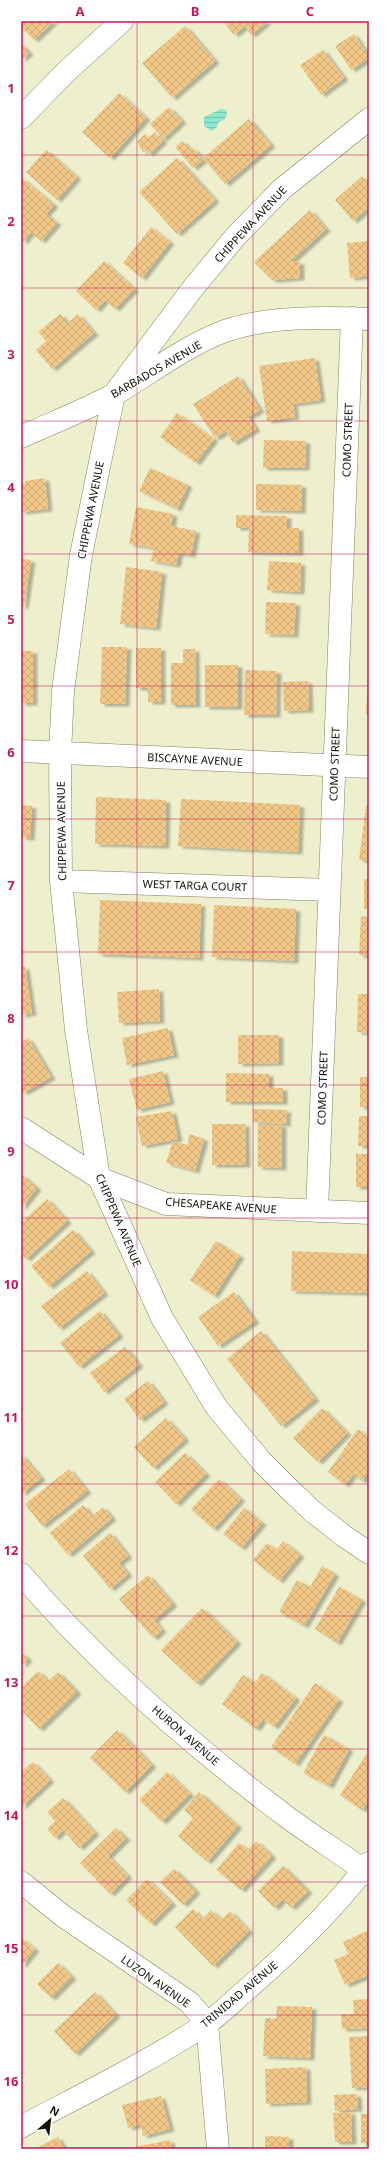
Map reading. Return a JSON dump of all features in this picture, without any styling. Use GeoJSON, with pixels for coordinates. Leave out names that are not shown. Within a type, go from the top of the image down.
{"type":"FeatureCollection","features":[{"type":"Feature","properties":{"kind":"street"},"geometry":{"type":"LineString","coordinates":[[21,118],[67,71],[122,21]]}},
{"type":"Feature","properties":{"kind":"street","name":"CHIPPEWA AVENUE"},"geometry":{"type":"LineString","coordinates":[[369,119],[282,189],[236,236],[193,288],[114,394],[81,555],[63,684],[60,753],[61,881],[76,1030],[99,1178],[162,1318],[217,1408],[262,1462],[312,1511],[369,1553]]}},
{"type":"Feature","properties":{"kind":"street","name":"BARBADOS AVENUE"},"geometry":{"type":"LineString","coordinates":[[21,437],[114,394],[190,347],[226,331],[262,323],[360,318]]}},
{"type":"Feature","properties":{"kind":"street","name":"COMO STREET"},"geometry":{"type":"LineString","coordinates":[[317,1210],[334,765],[360,318]]}},
{"type":"Feature","properties":{"kind":"street","name":"BISCAYNE AVENUE"},"geometry":{"type":"LineString","coordinates":[[21,751],[369,766]]}},
{"type":"Feature","properties":{"kind":"street","name":"WEST TARGA COURT"},"geometry":{"type":"LineString","coordinates":[[61,881],[329,890]]}},
{"type":"Feature","properties":{"kind":"street","name":"CHESAPEAKE AVENUE"},"geometry":{"type":"LineString","coordinates":[[21,1128],[99,1178],[166,1204],[369,1213]]}},
{"type":"Feature","properties":{"kind":"street","name":"HURON AVENUE"},"geometry":{"type":"LineString","coordinates":[[21,1574],[125,1681],[181,1732],[288,1818],[367,1869]]}},
{"type":"Feature","properties":{"kind":"street","name":"TRINIDAD AVENUE"},"geometry":{"type":"LineString","coordinates":[[21,2127],[107,2082],[207,2023],[269,1970],[306,1935],[367,1869]]}},
{"type":"Feature","properties":{"kind":"street","name":"LUZON AVENUE"},"geometry":{"type":"LineString","coordinates":[[21,1882],[63,1916],[189,2002],[207,2023]]}},
{"type":"Feature","properties":{"kind":"street"},"geometry":{"type":"LineString","coordinates":[[207,2023],[218,2149]]}},
{"type":"Feature","properties":{"kind":"water"},"geometry":{"type":"Polygon","coordinates":[[[221,109],[226,110],[227,114],[225,119],[218,123],[217,127],[212,131],[204,126],[204,117],[221,109]]]}},
{"type":"Feature","properties":{"kind":"building"},"geometry":{"type":"Polygon","coordinates":[[[21,21],[54,21],[34,40],[21,27],[21,21]]]}},
{"type":"Feature","properties":{"kind":"building"},"geometry":{"type":"Polygon","coordinates":[[[223,21],[268,21],[251,35],[245,26],[234,35],[223,21]]]}},
{"type":"Feature","properties":{"kind":"building"},"geometry":{"type":"Polygon","coordinates":[[[185,26],[215,61],[172,98],[142,63],[185,26]]]}},
{"type":"Feature","properties":{"kind":"building"},"geometry":{"type":"Polygon","coordinates":[[[354,34],[369,58],[351,70],[335,46],[354,34]]]}},
{"type":"Feature","properties":{"kind":"building"},"geometry":{"type":"Polygon","coordinates":[[[21,43],[29,53],[21,60],[21,43]]]}},
{"type":"Feature","properties":{"kind":"building"},"geometry":{"type":"Polygon","coordinates":[[[323,50],[344,78],[321,95],[300,65],[323,50]]]}},
{"type":"Feature","properties":{"kind":"building"},"geometry":{"type":"Polygon","coordinates":[[[119,93],[146,118],[110,158],[82,132],[119,93]]]}},
{"type":"Feature","properties":{"kind":"building"},"geometry":{"type":"Polygon","coordinates":[[[169,107],[182,121],[163,139],[150,124],[169,107]]]}},
{"type":"Feature","properties":{"kind":"building"},"geometry":{"type":"Polygon","coordinates":[[[249,119],[271,145],[225,184],[203,158],[249,119]]]}},
{"type":"Feature","properties":{"kind":"building"},"geometry":{"type":"Polygon","coordinates":[[[155,132],[163,141],[149,154],[145,150],[143,152],[137,142],[145,134],[149,138],[155,132]]]}},
{"type":"Feature","properties":{"kind":"building"},"geometry":{"type":"Polygon","coordinates":[[[182,141],[191,150],[193,148],[203,160],[193,168],[175,147],[182,141]]]}},
{"type":"Feature","properties":{"kind":"building"},"geometry":{"type":"Polygon","coordinates":[[[46,150],[77,177],[57,200],[26,172],[46,150]]]}},
{"type":"Feature","properties":{"kind":"building"},"geometry":{"type":"Polygon","coordinates":[[[177,158],[215,200],[177,234],[139,192],[177,158]]]}},
{"type":"Feature","properties":{"kind":"building"},"geometry":{"type":"Polygon","coordinates":[[[362,176],[369,183],[369,207],[353,221],[335,200],[362,176]]]}},
{"type":"Feature","properties":{"kind":"building"},"geometry":{"type":"Polygon","coordinates":[[[22,178],[54,205],[46,214],[57,223],[41,241],[31,232],[23,242],[21,240],[22,178]]]}},
{"type":"Feature","properties":{"kind":"building"},"geometry":{"type":"Polygon","coordinates":[[[310,210],[326,229],[291,261],[300,262],[300,278],[272,280],[254,262],[310,210]]]}},
{"type":"Feature","properties":{"kind":"building"},"geometry":{"type":"Polygon","coordinates":[[[151,227],[170,242],[142,278],[123,263],[151,227]]]}},
{"type":"Feature","properties":{"kind":"building"},"geometry":{"type":"Polygon","coordinates":[[[369,241],[369,276],[350,278],[347,243],[369,241]]]}},
{"type":"Feature","properties":{"kind":"building"},"geometry":{"type":"Polygon","coordinates":[[[104,261],[134,289],[115,309],[105,300],[96,310],[76,291],[104,261]]]}},
{"type":"Feature","properties":{"kind":"building"},"geometry":{"type":"Polygon","coordinates":[[[60,314],[68,323],[78,314],[94,333],[52,369],[36,350],[46,341],[38,332],[60,314]]]}},
{"type":"Feature","properties":{"kind":"building"},"geometry":{"type":"Polygon","coordinates":[[[315,358],[321,400],[293,404],[295,417],[267,421],[259,366],[315,358]]]}},
{"type":"Feature","properties":{"kind":"building"},"geometry":{"type":"Polygon","coordinates":[[[238,376],[260,410],[248,417],[256,429],[233,443],[226,431],[215,438],[193,404],[238,376]]]}},
{"type":"Feature","properties":{"kind":"building"},"geometry":{"type":"Polygon","coordinates":[[[177,413],[214,439],[196,463],[160,437],[177,413]]]}},
{"type":"Feature","properties":{"kind":"building"},"geometry":{"type":"Polygon","coordinates":[[[264,440],[306,441],[305,468],[263,468],[264,440]]]}},
{"type":"Feature","properties":{"kind":"building"},"geometry":{"type":"Polygon","coordinates":[[[150,468],[188,485],[177,509],[139,491],[150,468]]]}},
{"type":"Feature","properties":{"kind":"building"},"geometry":{"type":"Polygon","coordinates":[[[45,478],[48,509],[21,512],[21,484],[25,484],[25,481],[45,478]]]}},
{"type":"Feature","properties":{"kind":"building"},"geometry":{"type":"Polygon","coordinates":[[[256,484],[302,485],[301,511],[256,510],[256,484]]]}},
{"type":"Feature","properties":{"kind":"building"},"geometry":{"type":"Polygon","coordinates":[[[136,507],[173,514],[171,526],[196,531],[191,555],[179,553],[176,565],[151,561],[154,548],[129,544],[136,507]]]}},
{"type":"Feature","properties":{"kind":"building"},"geometry":{"type":"Polygon","coordinates":[[[236,515],[287,516],[287,528],[299,528],[299,553],[248,552],[249,528],[236,528],[236,515]]]}},
{"type":"Feature","properties":{"kind":"building"},"geometry":{"type":"Polygon","coordinates":[[[21,559],[31,560],[24,607],[21,606],[21,559]]]}},
{"type":"Feature","properties":{"kind":"building"},"geometry":{"type":"Polygon","coordinates":[[[269,561],[301,563],[300,592],[267,590],[269,561]]]}},
{"type":"Feature","properties":{"kind":"building"},"geometry":{"type":"Polygon","coordinates":[[[126,567],[162,572],[156,628],[120,624],[126,567]]]}},
{"type":"Feature","properties":{"kind":"building"},"geometry":{"type":"Polygon","coordinates":[[[266,602],[296,603],[294,635],[265,634],[266,602]]]}},
{"type":"Feature","properties":{"kind":"building"},"geometry":{"type":"Polygon","coordinates":[[[102,647],[127,647],[125,704],[100,704],[102,647]]]}},
{"type":"Feature","properties":{"kind":"building"},"geometry":{"type":"Polygon","coordinates":[[[136,648],[161,648],[161,702],[148,702],[148,688],[136,688],[136,648]]]}},
{"type":"Feature","properties":{"kind":"building"},"geometry":{"type":"Polygon","coordinates":[[[183,649],[195,649],[196,705],[171,705],[171,663],[183,663],[183,649]]]}},
{"type":"Feature","properties":{"kind":"building"},"geometry":{"type":"Polygon","coordinates":[[[21,651],[33,651],[33,703],[21,703],[21,651]]]}},
{"type":"Feature","properties":{"kind":"building"},"geometry":{"type":"Polygon","coordinates":[[[205,665],[238,665],[238,707],[205,707],[205,665]]]}},
{"type":"Feature","properties":{"kind":"building"},"geometry":{"type":"Polygon","coordinates":[[[245,670],[277,671],[276,715],[244,715],[245,670]]]}},
{"type":"Feature","properties":{"kind":"building"},"geometry":{"type":"Polygon","coordinates":[[[368,675],[369,714],[366,714],[368,675]]]}},
{"type":"Feature","properties":{"kind":"building"},"geometry":{"type":"Polygon","coordinates":[[[308,681],[309,710],[284,711],[283,682],[308,681]]]}},
{"type":"Feature","properties":{"kind":"building"},"geometry":{"type":"Polygon","coordinates":[[[96,797],[166,800],[165,846],[95,844],[96,797]]]}},
{"type":"Feature","properties":{"kind":"building"},"geometry":{"type":"Polygon","coordinates":[[[181,799],[300,805],[298,852],[178,846],[181,799]]]}},
{"type":"Feature","properties":{"kind":"building"},"geometry":{"type":"Polygon","coordinates":[[[21,805],[32,806],[30,838],[21,837],[21,805]]]}},
{"type":"Feature","properties":{"kind":"building"},"geometry":{"type":"Polygon","coordinates":[[[366,806],[369,806],[369,861],[359,860],[366,806]]]}},
{"type":"Feature","properties":{"kind":"building"},"geometry":{"type":"Polygon","coordinates":[[[364,879],[369,879],[369,909],[364,909],[364,879]]]}},
{"type":"Feature","properties":{"kind":"building"},"geometry":{"type":"Polygon","coordinates":[[[100,900],[201,904],[199,958],[98,954],[100,900]]]}},
{"type":"Feature","properties":{"kind":"building"},"geometry":{"type":"Polygon","coordinates":[[[214,905],[296,909],[294,961],[212,957],[214,905]]]}},
{"type":"Feature","properties":{"kind":"building"},"geometry":{"type":"Polygon","coordinates":[[[361,916],[369,917],[369,956],[359,955],[361,916]]]}},
{"type":"Feature","properties":{"kind":"building"},"geometry":{"type":"Polygon","coordinates":[[[21,967],[25,967],[32,1013],[21,1015],[21,967]]]}},
{"type":"Feature","properties":{"kind":"building"},"geometry":{"type":"Polygon","coordinates":[[[159,989],[160,1021],[119,1023],[117,992],[159,989]]]}},
{"type":"Feature","properties":{"kind":"building"},"geometry":{"type":"Polygon","coordinates":[[[358,994],[369,994],[369,1033],[357,1032],[358,994]]]}},
{"type":"Feature","properties":{"kind":"building"},"geometry":{"type":"Polygon","coordinates":[[[168,1028],[174,1055],[127,1065],[122,1038],[168,1028]]]}},
{"type":"Feature","properties":{"kind":"building"},"geometry":{"type":"Polygon","coordinates":[[[238,1035],[279,1035],[279,1063],[238,1064],[238,1035]]]}},
{"type":"Feature","properties":{"kind":"building"},"geometry":{"type":"Polygon","coordinates":[[[28,1038],[51,1077],[23,1093],[21,1090],[21,1042],[28,1038]]]}},
{"type":"Feature","properties":{"kind":"building"},"geometry":{"type":"Polygon","coordinates":[[[163,1071],[170,1102],[137,1110],[129,1079],[163,1071]]]}},
{"type":"Feature","properties":{"kind":"building"},"geometry":{"type":"Polygon","coordinates":[[[226,1073],[269,1074],[269,1088],[283,1088],[283,1102],[226,1102],[226,1073]]]}},
{"type":"Feature","properties":{"kind":"building"},"geometry":{"type":"Polygon","coordinates":[[[360,1077],[369,1077],[369,1107],[360,1107],[360,1077]]]}},
{"type":"Feature","properties":{"kind":"building"},"geometry":{"type":"Polygon","coordinates":[[[253,1109],[287,1110],[286,1124],[253,1122],[253,1109]]]}},
{"type":"Feature","properties":{"kind":"building"},"geometry":{"type":"Polygon","coordinates":[[[172,1111],[178,1139],[142,1146],[136,1117],[172,1111]]]}},
{"type":"Feature","properties":{"kind":"building"},"geometry":{"type":"Polygon","coordinates":[[[359,1116],[369,1116],[369,1146],[358,1146],[359,1116]]]}},
{"type":"Feature","properties":{"kind":"building"},"geometry":{"type":"Polygon","coordinates":[[[212,1124],[245,1124],[246,1165],[212,1165],[212,1124]]]}},
{"type":"Feature","properties":{"kind":"building"},"geometry":{"type":"Polygon","coordinates":[[[258,1125],[282,1125],[282,1168],[258,1167],[258,1125]]]}},
{"type":"Feature","properties":{"kind":"building"},"geometry":{"type":"Polygon","coordinates":[[[190,1134],[204,1139],[195,1171],[166,1163],[173,1141],[187,1145],[190,1134]]]}},
{"type":"Feature","properties":{"kind":"building"},"geometry":{"type":"Polygon","coordinates":[[[356,1154],[369,1154],[369,1187],[356,1187],[356,1154]]]}},
{"type":"Feature","properties":{"kind":"building"},"geometry":{"type":"Polygon","coordinates":[[[21,1174],[37,1188],[21,1208],[21,1174]]]}},
{"type":"Feature","properties":{"kind":"building"},"geometry":{"type":"Polygon","coordinates":[[[47,1199],[67,1221],[26,1259],[21,1254],[21,1223],[47,1199]]]}},
{"type":"Feature","properties":{"kind":"building"},"geometry":{"type":"Polygon","coordinates":[[[73,1230],[91,1251],[49,1287],[31,1266],[73,1230]]]}},
{"type":"Feature","properties":{"kind":"building"},"geometry":{"type":"Polygon","coordinates":[[[216,1241],[240,1256],[214,1296],[190,1280],[216,1241]]]}},
{"type":"Feature","properties":{"kind":"building"},"geometry":{"type":"Polygon","coordinates":[[[292,1251],[369,1254],[369,1293],[291,1291],[292,1251]]]}},
{"type":"Feature","properties":{"kind":"building"},"geometry":{"type":"Polygon","coordinates":[[[87,1271],[104,1293],[59,1328],[41,1306],[87,1271]]]}},
{"type":"Feature","properties":{"kind":"building"},"geometry":{"type":"Polygon","coordinates":[[[234,1292],[255,1321],[218,1346],[198,1317],[234,1292]]]}},
{"type":"Feature","properties":{"kind":"building"},"geometry":{"type":"Polygon","coordinates":[[[100,1311],[119,1335],[79,1367],[60,1343],[100,1311]]]}},
{"type":"Feature","properties":{"kind":"building"},"geometry":{"type":"Polygon","coordinates":[[[261,1331],[315,1399],[281,1426],[227,1359],[261,1331]]]}},
{"type":"Feature","properties":{"kind":"building"},"geometry":{"type":"Polygon","coordinates":[[[125,1347],[139,1365],[104,1392],[90,1373],[125,1347]]]}},
{"type":"Feature","properties":{"kind":"building"},"geometry":{"type":"Polygon","coordinates":[[[148,1381],[164,1402],[140,1420],[124,1399],[148,1381]]]}},
{"type":"Feature","properties":{"kind":"building"},"geometry":{"type":"Polygon","coordinates":[[[322,1408],[347,1433],[318,1462],[293,1438],[322,1408]]]}},
{"type":"Feature","properties":{"kind":"building"},"geometry":{"type":"Polygon","coordinates":[[[166,1418],[185,1439],[153,1468],[134,1447],[166,1418]]]}},
{"type":"Feature","properties":{"kind":"building"},"geometry":{"type":"Polygon","coordinates":[[[358,1429],[369,1437],[369,1470],[362,1481],[353,1474],[345,1485],[328,1472],[358,1429]]]}},
{"type":"Feature","properties":{"kind":"building"},"geometry":{"type":"Polygon","coordinates":[[[185,1453],[206,1474],[176,1504],[155,1482],[185,1453]]]}},
{"type":"Feature","properties":{"kind":"building"},"geometry":{"type":"Polygon","coordinates":[[[21,1454],[41,1478],[21,1494],[21,1454]]]}},
{"type":"Feature","properties":{"kind":"building"},"geometry":{"type":"Polygon","coordinates":[[[69,1469],[87,1491],[42,1526],[25,1504],[69,1469]]]}},
{"type":"Feature","properties":{"kind":"building"},"geometry":{"type":"Polygon","coordinates":[[[219,1479],[241,1499],[213,1529],[191,1509],[219,1479]]]}},
{"type":"Feature","properties":{"kind":"building"},"geometry":{"type":"Polygon","coordinates":[[[83,1505],[92,1516],[103,1507],[112,1518],[68,1555],[50,1533],[83,1505]]]}},
{"type":"Feature","properties":{"kind":"building"},"geometry":{"type":"Polygon","coordinates":[[[244,1508],[262,1523],[241,1548],[223,1534],[244,1508]]]}},
{"type":"Feature","properties":{"kind":"building"},"geometry":{"type":"Polygon","coordinates":[[[110,1533],[128,1556],[119,1563],[128,1574],[110,1589],[83,1556],[110,1533]]]}},
{"type":"Feature","properties":{"kind":"building"},"geometry":{"type":"Polygon","coordinates":[[[283,1541],[300,1555],[279,1581],[253,1560],[267,1543],[276,1550],[283,1541]]]}},
{"type":"Feature","properties":{"kind":"building"},"geometry":{"type":"Polygon","coordinates":[[[322,1566],[335,1574],[304,1626],[279,1612],[297,1580],[310,1587],[322,1566]]]}},
{"type":"Feature","properties":{"kind":"building"},"geometry":{"type":"Polygon","coordinates":[[[148,1575],[173,1604],[154,1620],[162,1630],[153,1638],[119,1599],[148,1575]]]}},
{"type":"Feature","properties":{"kind":"building"},"geometry":{"type":"Polygon","coordinates":[[[339,1587],[362,1600],[337,1643],[315,1629],[339,1587]]]}},
{"type":"Feature","properties":{"kind":"building"},"geometry":{"type":"Polygon","coordinates":[[[202,1608],[237,1642],[197,1684],[161,1650],[202,1608]]]}},
{"type":"Feature","properties":{"kind":"building"},"geometry":{"type":"Polygon","coordinates":[[[21,1652],[28,1659],[21,1666],[21,1652]]]}},
{"type":"Feature","properties":{"kind":"building"},"geometry":{"type":"Polygon","coordinates":[[[38,1671],[48,1681],[58,1672],[77,1692],[39,1729],[21,1710],[21,1688],[38,1671]]]}},
{"type":"Feature","properties":{"kind":"building"},"geometry":{"type":"Polygon","coordinates":[[[262,1673],[296,1698],[274,1727],[263,1719],[256,1729],[222,1704],[243,1675],[255,1683],[262,1673]]]}},
{"type":"Feature","properties":{"kind":"building"},"geometry":{"type":"Polygon","coordinates":[[[315,1683],[339,1700],[295,1764],[271,1747],[315,1683]]]}},
{"type":"Feature","properties":{"kind":"building"},"geometry":{"type":"Polygon","coordinates":[[[117,1730],[152,1765],[125,1792],[90,1758],[117,1730]]]}},
{"type":"Feature","properties":{"kind":"building"},"geometry":{"type":"Polygon","coordinates":[[[324,1735],[349,1749],[329,1786],[303,1773],[324,1735]]]}},
{"type":"Feature","properties":{"kind":"building"},"geometry":{"type":"Polygon","coordinates":[[[367,1753],[369,1800],[362,1810],[340,1795],[367,1753]]]}},
{"type":"Feature","properties":{"kind":"building"},"geometry":{"type":"Polygon","coordinates":[[[33,1762],[50,1780],[21,1807],[21,1770],[22,1771],[33,1762]]]}},
{"type":"Feature","properties":{"kind":"building"},"geometry":{"type":"Polygon","coordinates":[[[167,1772],[190,1794],[162,1822],[139,1800],[167,1772]]]}},
{"type":"Feature","properties":{"kind":"building"},"geometry":{"type":"Polygon","coordinates":[[[199,1792],[238,1826],[207,1862],[178,1836],[193,1818],[184,1810],[199,1792]]]}},
{"type":"Feature","properties":{"kind":"building"},"geometry":{"type":"Polygon","coordinates":[[[63,1798],[95,1833],[79,1848],[63,1830],[55,1838],[47,1829],[55,1821],[47,1812],[63,1798]]]}},
{"type":"Feature","properties":{"kind":"building"},"geometry":{"type":"Polygon","coordinates":[[[116,1828],[126,1838],[108,1856],[128,1876],[110,1894],[80,1863],[116,1828]]]}},
{"type":"Feature","properties":{"kind":"building"},"geometry":{"type":"Polygon","coordinates":[[[256,1841],[272,1856],[241,1890],[216,1870],[239,1843],[248,1850],[256,1841]]]}},
{"type":"Feature","properties":{"kind":"building"},"geometry":{"type":"Polygon","coordinates":[[[283,1866],[308,1891],[291,1908],[283,1899],[274,1908],[258,1891],[283,1866]]]}},
{"type":"Feature","properties":{"kind":"building"},"geometry":{"type":"Polygon","coordinates":[[[174,1869],[196,1891],[183,1905],[160,1882],[174,1869]]]}},
{"type":"Feature","properties":{"kind":"building"},"geometry":{"type":"Polygon","coordinates":[[[147,1879],[172,1903],[151,1924],[126,1900],[147,1879]]]}},
{"type":"Feature","properties":{"kind":"building"},"geometry":{"type":"Polygon","coordinates":[[[193,1909],[202,1919],[211,1910],[221,1920],[230,1911],[249,1931],[213,1966],[175,1927],[193,1909]]]}},
{"type":"Feature","properties":{"kind":"building"},"geometry":{"type":"Polygon","coordinates":[[[369,1930],[369,1975],[345,1985],[334,1960],[348,1954],[343,1942],[369,1930]]]}},
{"type":"Feature","properties":{"kind":"building"},"geometry":{"type":"Polygon","coordinates":[[[21,1938],[35,1949],[21,1966],[21,1938]]]}},
{"type":"Feature","properties":{"kind":"building"},"geometry":{"type":"Polygon","coordinates":[[[58,1963],[72,1977],[51,1998],[37,1984],[58,1963]]]}},
{"type":"Feature","properties":{"kind":"building"},"geometry":{"type":"Polygon","coordinates":[[[95,1992],[116,2015],[75,2054],[54,2031],[95,1992]]]}},
{"type":"Feature","properties":{"kind":"building"},"geometry":{"type":"Polygon","coordinates":[[[369,1999],[369,2028],[342,2029],[341,2014],[354,2014],[353,2000],[369,1999]]]}},
{"type":"Feature","properties":{"kind":"building"},"geometry":{"type":"Polygon","coordinates":[[[277,2006],[312,2007],[310,2058],[263,2056],[265,2018],[276,2019],[277,2006]]]}},
{"type":"Feature","properties":{"kind":"building"},"geometry":{"type":"Polygon","coordinates":[[[369,2036],[369,2087],[352,2088],[349,2037],[369,2036]]]}},
{"type":"Feature","properties":{"kind":"building"},"geometry":{"type":"Polygon","coordinates":[[[306,2067],[307,2102],[266,2104],[265,2069],[306,2067]]]}},
{"type":"Feature","properties":{"kind":"building"},"geometry":{"type":"Polygon","coordinates":[[[357,2094],[358,2109],[335,2111],[334,2095],[357,2094]]]}},
{"type":"Feature","properties":{"kind":"building"},"geometry":{"type":"Polygon","coordinates":[[[161,2096],[170,2129],[143,2136],[141,2124],[128,2128],[122,2105],[161,2096]]]}},
{"type":"Feature","properties":{"kind":"building"},"geometry":{"type":"Polygon","coordinates":[[[351,2112],[352,2142],[335,2142],[333,2113],[351,2112]]]}},
{"type":"Feature","properties":{"kind":"building"},"geometry":{"type":"Polygon","coordinates":[[[361,2114],[369,2114],[369,2143],[361,2143],[361,2114]]]}},
{"type":"Feature","properties":{"kind":"building"},"geometry":{"type":"Polygon","coordinates":[[[265,2136],[289,2137],[289,2149],[265,2149],[265,2136]]]}},
{"type":"Feature","properties":{"kind":"building"},"geometry":{"type":"Polygon","coordinates":[[[58,2137],[64,2149],[34,2149],[58,2137]]]}},
{"type":"Feature","properties":{"kind":"building"},"geometry":{"type":"Polygon","coordinates":[[[170,2140],[172,2149],[130,2149],[130,2148],[170,2140]]]}}]}
